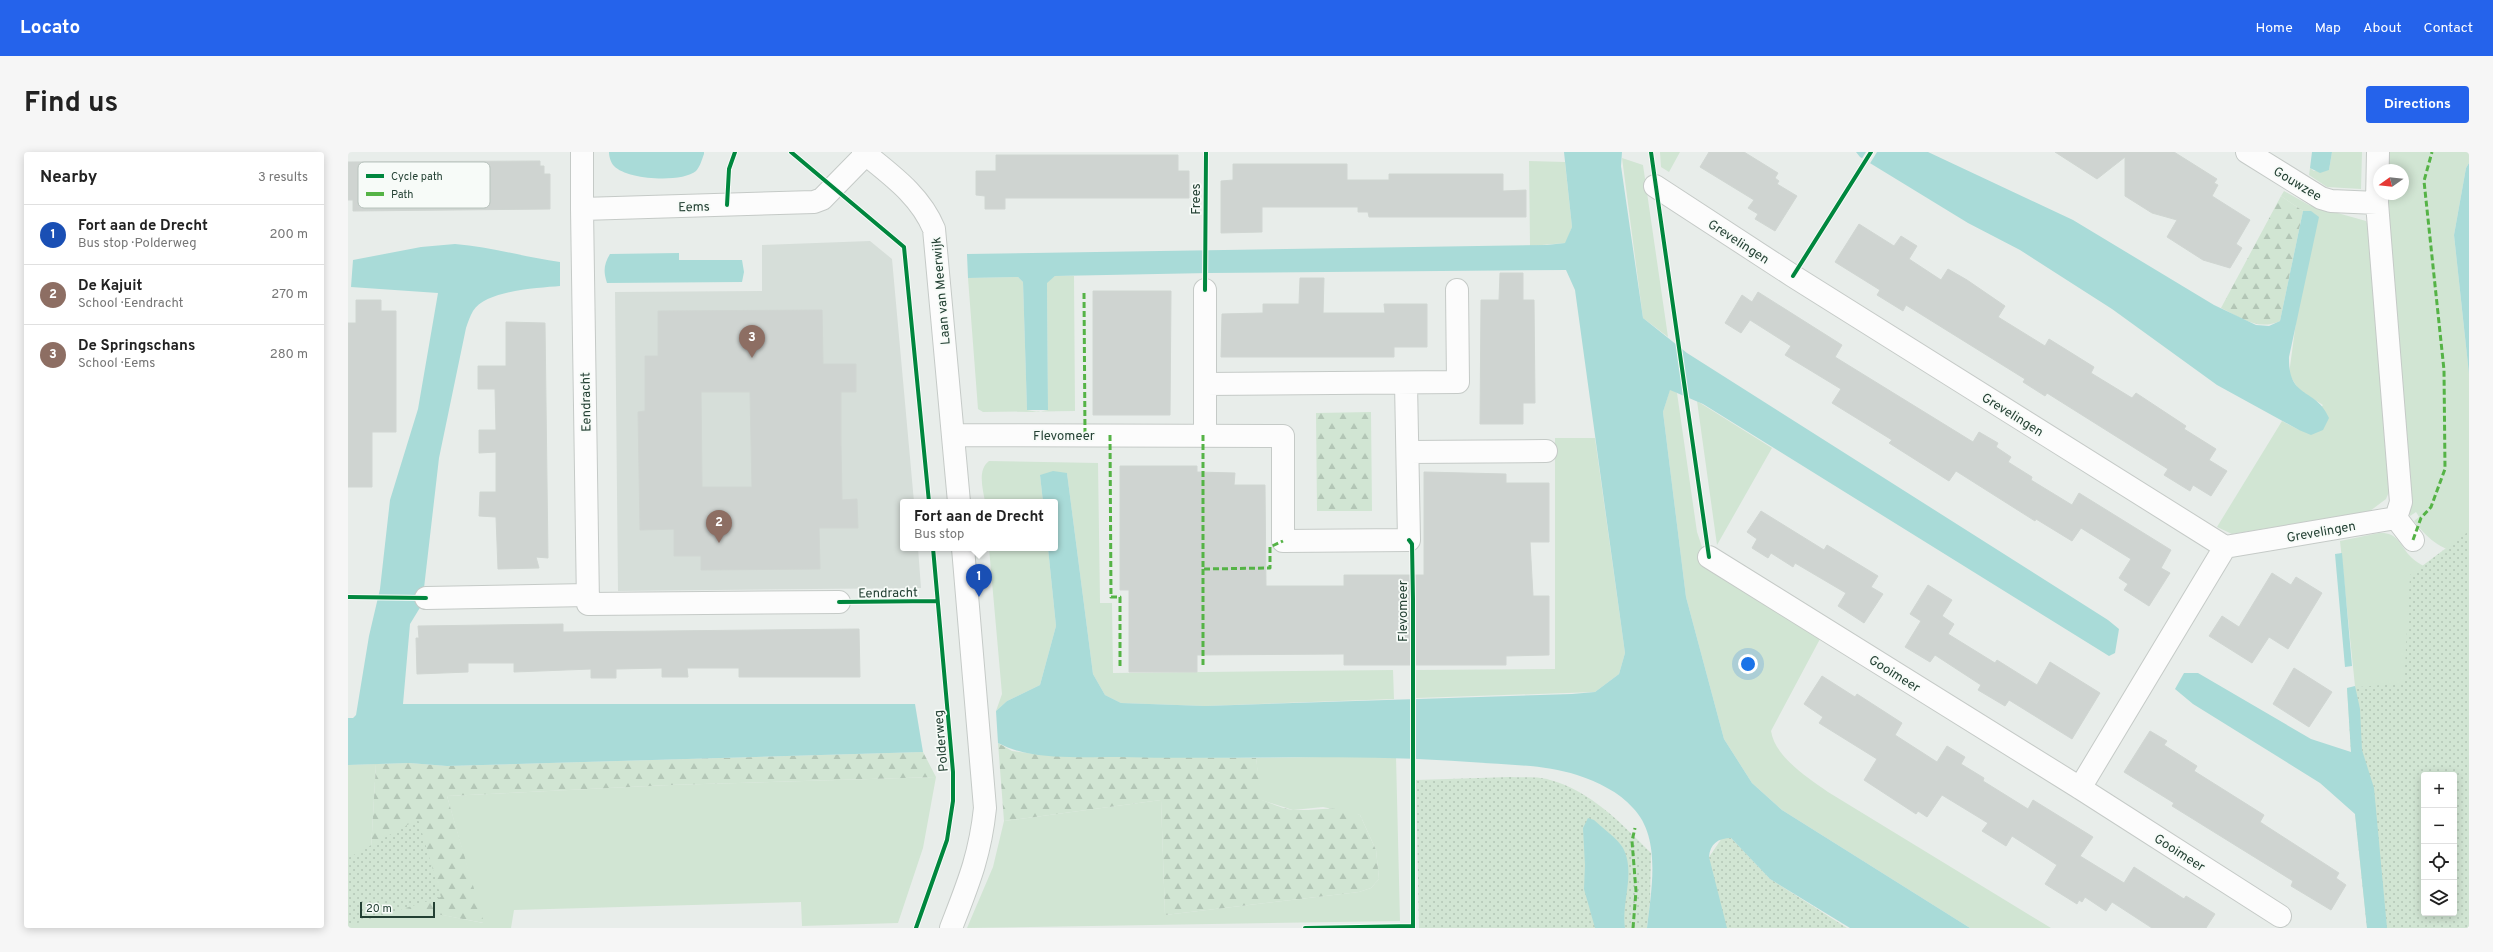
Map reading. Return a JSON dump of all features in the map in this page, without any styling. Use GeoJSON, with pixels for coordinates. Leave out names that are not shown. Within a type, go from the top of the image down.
{"type":"FeatureCollection","features":[{"type":"Feature","properties":{"kind":"street"},"geometry":{"type":"LineString","coordinates":[[582,152],[582,209]]}},
{"type":"Feature","properties":{"kind":"street","name":"Gouwzee"},"geometry":{"type":"LineString","coordinates":[[2247,152],[2321,198],[2331,201],[2377,203]]}},
{"type":"Feature","properties":{"kind":"street"},"geometry":{"type":"LineString","coordinates":[[2378,152],[2377,203],[2401,502],[2396,518],[2412,540]]}},
{"type":"Feature","properties":{"kind":"street","name":"Eems"},"geometry":{"type":"LineString","coordinates":[[582,209],[814,202],[822,199],[866,153]]}},
{"type":"Feature","properties":{"kind":"street","name":"Laan van Meerwijk"},"geometry":{"type":"LineString","coordinates":[[866,153],[901,183],[920,203],[934,229],[954,435]]}},
{"type":"Feature","properties":{"kind":"street","name":"Grevelingen"},"geometry":{"type":"LineString","coordinates":[[1655,186],[1793,276],[2225,548],[2396,518]]}},
{"type":"Feature","properties":{"kind":"street","name":"Eendracht"},"geometry":{"type":"LineString","coordinates":[[582,209],[588,604],[840,602]]}},
{"type":"Feature","properties":{"kind":"street"},"geometry":{"type":"LineString","coordinates":[[1205,290],[1205,435]]}},
{"type":"Feature","properties":{"kind":"street"},"geometry":{"type":"LineString","coordinates":[[1205,384],[1458,382],[1457,290]]}},
{"type":"Feature","properties":{"kind":"street","name":"Flevomeer"},"geometry":{"type":"LineString","coordinates":[[954,435],[1283,436],[1283,541],[1409,540],[1406,383]]}},
{"type":"Feature","properties":{"kind":"street"},"geometry":{"type":"LineString","coordinates":[[954,435],[959,499]]}},
{"type":"Feature","properties":{"kind":"street"},"geometry":{"type":"LineString","coordinates":[[1408,452],[1546,451]]}},
{"type":"Feature","properties":{"kind":"street"},"geometry":{"type":"LineString","coordinates":[[2080,788],[2225,548]]}},
{"type":"Feature","properties":{"kind":"street"},"geometry":{"type":"LineString","coordinates":[[951,928],[975,868],[982,839],[985,808],[963,551]]}},
{"type":"Feature","properties":{"kind":"street","name":"Gooimeer"},"geometry":{"type":"LineString","coordinates":[[1709,558],[2080,788],[2280,916]]}},
{"type":"Feature","properties":{"kind":"street"},"geometry":{"type":"LineString","coordinates":[[426,598],[588,595]]}},
{"type":"Feature","properties":{"kind":"shaded area"},"geometry":{"type":"Polygon","coordinates":[[[870,241],[892,259],[914,499],[900,499],[900,551],[918,551],[921,588],[618,591],[615,292],[762,291],[762,245],[870,241]]]}},
{"type":"Feature","properties":{"kind":"green space"},"geometry":{"type":"Polygon","coordinates":[[[1660,152],[1680,152],[1669,172],[1661,167],[1660,152]]]}},
{"type":"Feature","properties":{"kind":"green space"},"geometry":{"type":"Polygon","coordinates":[[[2332,152],[2362,152],[2361,189],[2327,187],[2309,175],[2310,168],[2314,171],[2329,170],[2332,152]]]}},
{"type":"Feature","properties":{"kind":"green space"},"geometry":{"type":"Polygon","coordinates":[[[2387,152],[2469,152],[2469,163],[2466,168],[2454,235],[2469,374],[2469,554],[2452,551],[2431,540],[2414,521],[2419,517],[2416,512],[2410,516],[2407,508],[2411,480],[2394,288],[2388,200],[2409,200],[2409,164],[2387,164],[2387,152]]]}},
{"type":"Feature","properties":{"kind":"green space"},"geometry":{"type":"Polygon","coordinates":[[[1622,158],[1643,165],[1668,337],[1643,318],[1622,158]]]}},
{"type":"Feature","properties":{"kind":"green space"},"geometry":{"type":"Polygon","coordinates":[[[1529,161],[1565,162],[1572,227],[1566,243],[1530,246],[1529,161]]]}},
{"type":"Feature","properties":{"kind":"green space"},"geometry":{"type":"Polygon","coordinates":[[[2284,191],[2309,205],[2366,221],[2369,228],[2391,487],[2386,499],[2370,511],[2232,534],[2217,527],[2282,421],[2299,430],[2323,405],[2299,390],[2289,374],[2311,211],[2303,211],[2281,196],[2284,191]]]}},
{"type":"Feature","properties":{"kind":"green space"},"geometry":{"type":"Polygon","coordinates":[[[2281,196],[2303,211],[2280,321],[2272,324],[2257,324],[2221,308],[2281,196]]]}},
{"type":"Feature","properties":{"kind":"green space"},"geometry":{"type":"Polygon","coordinates":[[[1055,276],[1074,276],[1075,411],[1041,411],[1048,410],[1047,282],[1055,276]]]}},
{"type":"Feature","properties":{"kind":"green space"},"geometry":{"type":"Polygon","coordinates":[[[1018,277],[1023,282],[1027,410],[1035,411],[983,412],[978,409],[968,278],[1018,277]]]}},
{"type":"Feature","properties":{"kind":"green space"},"geometry":{"type":"Polygon","coordinates":[[[1670,389],[1677,393],[1697,532],[1706,559],[1820,639],[1771,731],[1774,740],[1785,758],[1793,766],[1828,792],[2051,928],[1970,928],[1782,810],[1752,783],[1724,739],[1686,597],[1663,412],[1670,389]]]}},
{"type":"Feature","properties":{"kind":"green space"},"geometry":{"type":"Polygon","coordinates":[[[1697,401],[1772,448],[1717,545],[1697,401]]]}},
{"type":"Feature","properties":{"kind":"green space"},"geometry":{"type":"Polygon","coordinates":[[[1371,412],[1372,511],[1317,511],[1316,413],[1371,412]]]}},
{"type":"Feature","properties":{"kind":"green space"},"geometry":{"type":"Polygon","coordinates":[[[1555,438],[1595,438],[1625,653],[1619,674],[1595,692],[1416,698],[1416,670],[1555,669],[1555,438]]]}},
{"type":"Feature","properties":{"kind":"green space"},"geometry":{"type":"Polygon","coordinates":[[[989,461],[1098,463],[1100,603],[1112,603],[1113,673],[1393,670],[1394,699],[1205,706],[1121,703],[1105,695],[1093,674],[1067,473],[1040,475],[1043,499],[984,499],[982,474],[985,465],[989,461]]]}},
{"type":"Feature","properties":{"kind":"green space"},"geometry":{"type":"Polygon","coordinates":[[[2469,531],[2469,928],[2367,928],[2355,814],[2347,688],[2404,683],[2410,575],[2469,531]]]}},
{"type":"Feature","properties":{"kind":"green space"},"geometry":{"type":"Polygon","coordinates":[[[2379,533],[2390,534],[2397,539],[2411,558],[2433,572],[2436,560],[2455,772],[2421,772],[2421,916],[2457,916],[2457,794],[2469,928],[2387,928],[2360,709],[2355,686],[2340,541],[2379,533]]]}},
{"type":"Feature","properties":{"kind":"green space"},"geometry":{"type":"Polygon","coordinates":[[[989,551],[1048,551],[1056,626],[1040,685],[1007,701],[996,711],[1002,694],[989,551]]]}},
{"type":"Feature","properties":{"kind":"green space"},"geometry":{"type":"Polygon","coordinates":[[[998,743],[1012,751],[1042,755],[1256,758],[1262,800],[1291,810],[1334,809],[1360,815],[1376,850],[1379,879],[1371,888],[1359,892],[1165,915],[1161,800],[1004,821],[998,743]]]}},
{"type":"Feature","properties":{"kind":"green space"},"geometry":{"type":"Polygon","coordinates":[[[923,752],[936,777],[669,785],[447,796],[484,923],[368,901],[376,764],[409,763],[447,766],[923,752]]]}},
{"type":"Feature","properties":{"kind":"green space"},"geometry":{"type":"Polygon","coordinates":[[[1396,756],[1400,921],[967,928],[993,867],[1004,821],[1161,800],[1165,915],[1359,892],[1371,888],[1379,879],[1376,850],[1360,815],[1323,807],[1293,810],[1261,800],[1256,758],[1396,756]]]}},
{"type":"Feature","properties":{"kind":"green space"},"geometry":{"type":"Polygon","coordinates":[[[376,764],[368,900],[483,923],[447,796],[669,785],[936,777],[923,848],[898,923],[802,926],[801,902],[514,910],[511,928],[348,928],[348,765],[376,764]]]}},
{"type":"Feature","properties":{"kind":"green space"},"geometry":{"type":"Polygon","coordinates":[[[1510,777],[1545,779],[1565,785],[1579,792],[1592,800],[1617,820],[1651,853],[1650,902],[1647,928],[1419,928],[1416,780],[1510,777]]]}},
{"type":"Feature","properties":{"kind":"green space"},"geometry":{"type":"Polygon","coordinates":[[[418,819],[441,897],[348,926],[348,858],[418,819]]]}},
{"type":"Feature","properties":{"kind":"green space"},"geometry":{"type":"Polygon","coordinates":[[[1722,838],[1731,838],[1770,879],[1847,928],[1719,928],[1709,857],[1722,838]]]}},
{"type":"Feature","properties":{"kind":"water"},"geometry":{"type":"Polygon","coordinates":[[[609,152],[704,152],[704,154],[696,171],[689,175],[655,178],[642,177],[621,171],[612,163],[609,152]]]}},
{"type":"Feature","properties":{"kind":"water"},"geometry":{"type":"Polygon","coordinates":[[[1564,152],[1622,152],[1621,166],[1643,318],[1687,353],[2108,620],[2119,629],[2115,653],[2109,656],[1703,404],[1670,390],[1663,412],[1686,597],[1724,739],[1752,783],[1782,810],[1970,928],[1850,928],[1770,879],[1731,838],[1726,838],[1713,845],[1709,857],[1727,928],[1647,928],[1651,898],[1652,865],[1648,834],[1642,820],[1633,808],[1615,792],[1593,781],[1564,771],[1537,767],[1426,759],[1339,757],[1058,757],[1027,753],[998,743],[996,711],[1007,701],[1040,685],[1056,626],[1048,551],[1058,551],[1058,499],[1043,499],[1040,475],[1053,471],[1067,473],[1093,674],[1105,695],[1121,703],[1205,706],[1595,692],[1619,674],[1625,653],[1575,290],[1566,270],[1055,276],[1047,283],[1048,410],[1027,410],[1023,282],[1018,277],[968,278],[967,254],[1547,245],[1565,243],[1572,227],[1564,152]]]}},
{"type":"Feature","properties":{"kind":"water"},"geometry":{"type":"Polygon","coordinates":[[[1856,152],[1928,152],[2073,220],[2214,305],[2256,325],[2269,326],[2280,321],[2303,211],[2311,211],[2319,217],[2289,357],[2290,371],[2293,380],[2298,387],[2324,408],[2329,418],[2323,430],[2311,435],[2299,430],[2217,385],[2112,309],[2020,250],[1968,223],[1860,157],[1856,152]]]}},
{"type":"Feature","properties":{"kind":"water"},"geometry":{"type":"Polygon","coordinates":[[[2312,152],[2332,152],[2329,170],[2320,173],[2310,168],[2312,152]]]}},
{"type":"Feature","properties":{"kind":"water"},"geometry":{"type":"Polygon","coordinates":[[[2469,163],[2469,374],[2454,235],[2466,168],[2469,163]]]}},
{"type":"Feature","properties":{"kind":"water"},"geometry":{"type":"Polygon","coordinates":[[[455,244],[482,247],[560,262],[560,286],[526,289],[500,294],[480,304],[473,311],[468,321],[439,458],[421,606],[410,624],[403,704],[915,704],[923,752],[447,766],[409,763],[348,765],[348,718],[353,718],[356,715],[369,636],[380,589],[390,500],[418,409],[438,293],[351,287],[353,260],[421,247],[455,244]]]}},
{"type":"Feature","properties":{"kind":"water"},"geometry":{"type":"Polygon","coordinates":[[[679,253],[679,260],[742,260],[744,272],[742,282],[607,283],[605,268],[606,261],[610,254],[679,253]]]}},
{"type":"Feature","properties":{"kind":"water"},"geometry":{"type":"Polygon","coordinates":[[[2342,553],[2352,666],[2345,667],[2335,554],[2342,553]]]}},
{"type":"Feature","properties":{"kind":"water"},"geometry":{"type":"Polygon","coordinates":[[[2184,673],[2198,673],[2311,739],[2351,752],[2347,688],[2355,686],[2360,709],[2362,750],[2374,788],[2387,928],[2367,928],[2355,814],[2320,783],[2193,704],[2175,689],[2184,673]]]}},
{"type":"Feature","properties":{"kind":"water"},"geometry":{"type":"Polygon","coordinates":[[[1588,818],[1594,820],[1617,841],[1623,848],[1627,858],[1628,877],[1624,918],[1625,928],[1595,928],[1584,889],[1585,865],[1583,828],[1588,818]]]}},
{"type":"Feature","properties":{"kind":"pier"},"geometry":{"type":"Polygon","coordinates":[[[1866,152],[1877,152],[1869,165],[1861,160],[1866,152]]]}},
{"type":"Feature","properties":{"kind":"building"},"geometry":{"type":"Polygon","coordinates":[[[1709,152],[1744,152],[1778,173],[1775,178],[1779,181],[1777,184],[1797,196],[1775,231],[1755,219],[1758,214],[1748,208],[1754,200],[1700,167],[1709,152]]]}},
{"type":"Feature","properties":{"kind":"building"},"geometry":{"type":"Polygon","coordinates":[[[2055,152],[2174,152],[2217,179],[2214,183],[2218,185],[2212,196],[2250,220],[2236,244],[2242,248],[2230,268],[2203,260],[2167,237],[2177,220],[2152,213],[2125,196],[2125,157],[2097,179],[2055,152]]]}},
{"type":"Feature","properties":{"kind":"building"},"geometry":{"type":"Polygon","coordinates":[[[996,155],[1178,155],[1178,171],[1189,171],[1189,198],[1005,198],[1005,209],[985,209],[985,196],[976,195],[976,171],[996,171],[996,155]]]}},
{"type":"Feature","properties":{"kind":"building"},"geometry":{"type":"Polygon","coordinates":[[[540,161],[540,166],[544,166],[544,174],[550,174],[550,209],[353,211],[353,200],[348,200],[348,162],[540,161]]]}},
{"type":"Feature","properties":{"kind":"building"},"geometry":{"type":"Polygon","coordinates":[[[1233,164],[1347,164],[1347,180],[1389,180],[1389,174],[1503,174],[1503,191],[1526,190],[1526,217],[1369,217],[1368,212],[1358,212],[1358,207],[1262,207],[1262,232],[1221,233],[1221,181],[1233,180],[1233,164]]]}},
{"type":"Feature","properties":{"kind":"building"},"geometry":{"type":"Polygon","coordinates":[[[1859,224],[1894,246],[1901,236],[1917,246],[1909,259],[1941,280],[1948,269],[1967,280],[2005,306],[1998,317],[2045,346],[2049,339],[2094,367],[2091,373],[2132,398],[2136,393],[2186,426],[2184,429],[2216,449],[2209,460],[2227,471],[2211,496],[2193,485],[2190,491],[2164,475],[2168,469],[2047,393],[2045,396],[2023,382],[2025,379],[1906,305],[1903,311],[1877,295],[1880,290],[1835,262],[1859,224]]]}},
{"type":"Feature","properties":{"kind":"building"},"geometry":{"type":"Polygon","coordinates":[[[1500,273],[1523,273],[1523,300],[1534,300],[1535,403],[1523,403],[1523,424],[1480,424],[1481,300],[1499,300],[1500,273]]]}},
{"type":"Feature","properties":{"kind":"building"},"geometry":{"type":"Polygon","coordinates":[[[1300,278],[1324,278],[1323,313],[1385,313],[1384,304],[1427,304],[1427,347],[1394,347],[1394,357],[1221,357],[1222,314],[1263,313],[1263,304],[1299,304],[1300,278]]]}},
{"type":"Feature","properties":{"kind":"building"},"geometry":{"type":"Polygon","coordinates":[[[1093,291],[1171,291],[1170,415],[1093,415],[1093,291]]]}},
{"type":"Feature","properties":{"kind":"building"},"geometry":{"type":"Polygon","coordinates":[[[1758,292],[1842,345],[1835,357],[1973,442],[1979,432],[1998,443],[1996,447],[2011,457],[2008,462],[2032,477],[2031,480],[2072,505],[2079,493],[2171,550],[2161,568],[2170,573],[2149,606],[2124,590],[2128,584],[2119,578],[2131,559],[2081,528],[2072,541],[2036,519],[2035,521],[1956,471],[1949,481],[1889,443],[1892,440],[1832,403],[1841,389],[1785,355],[1791,346],[1750,320],[1741,333],[1725,323],[1742,295],[1752,302],[1758,292]]]}},
{"type":"Feature","properties":{"kind":"building"},"geometry":{"type":"Polygon","coordinates":[[[356,300],[381,300],[381,311],[396,311],[396,432],[372,432],[372,487],[348,487],[348,323],[356,323],[356,300]]]}},
{"type":"Feature","properties":{"kind":"building"},"geometry":{"type":"Polygon","coordinates":[[[822,310],[823,364],[856,364],[856,392],[841,392],[841,446],[842,500],[857,499],[858,528],[819,528],[820,569],[701,570],[701,556],[674,556],[674,529],[640,530],[638,412],[645,411],[645,356],[658,356],[658,311],[822,310]],[[701,392],[702,487],[752,487],[750,392],[701,392]]]}},
{"type":"Feature","properties":{"kind":"building"},"geometry":{"type":"Polygon","coordinates":[[[506,322],[545,323],[548,558],[536,557],[539,568],[498,569],[496,517],[479,516],[480,492],[496,492],[496,452],[479,453],[479,430],[496,430],[495,389],[478,389],[478,366],[506,366],[506,322]]]}},
{"type":"Feature","properties":{"kind":"building"},"geometry":{"type":"Polygon","coordinates":[[[1120,466],[1197,466],[1197,472],[1235,473],[1234,485],[1265,485],[1266,586],[1344,586],[1344,575],[1424,575],[1424,472],[1506,474],[1506,483],[1549,483],[1549,542],[1530,542],[1533,596],[1549,596],[1549,655],[1506,656],[1506,665],[1344,665],[1344,654],[1197,655],[1197,672],[1129,672],[1129,590],[1120,590],[1120,466]]]}},
{"type":"Feature","properties":{"kind":"building"},"geometry":{"type":"Polygon","coordinates":[[[1761,511],[1824,550],[1827,545],[1878,576],[1871,587],[1883,594],[1864,623],[1838,606],[1846,593],[1795,563],[1793,567],[1771,553],[1768,558],[1752,548],[1757,539],[1747,532],[1761,511]]]}},
{"type":"Feature","properties":{"kind":"building"},"geometry":{"type":"Polygon","coordinates":[[[2272,573],[2291,585],[2296,577],[2322,593],[2288,649],[2269,637],[2252,663],[2209,636],[2222,616],[2239,627],[2272,573]]]}},
{"type":"Feature","properties":{"kind":"building"},"geometry":{"type":"Polygon","coordinates":[[[1928,585],[1952,600],[1942,616],[1954,624],[1948,634],[1995,663],[1997,660],[2037,685],[2050,662],[2100,693],[2072,739],[2009,700],[2005,706],[1978,690],[1981,685],[1935,655],[1930,662],[1905,647],[1921,621],[1910,614],[1928,585]]]}},
{"type":"Feature","properties":{"kind":"building"},"geometry":{"type":"Polygon","coordinates":[[[563,624],[563,632],[859,629],[860,677],[739,677],[739,668],[687,668],[688,677],[662,677],[662,668],[616,669],[616,678],[591,678],[591,669],[514,672],[514,663],[468,663],[468,672],[417,674],[416,638],[419,638],[418,626],[563,624]]]}},
{"type":"Feature","properties":{"kind":"building"},"geometry":{"type":"Polygon","coordinates":[[[2294,668],[2332,692],[2309,727],[2273,704],[2294,668]]]}},
{"type":"Feature","properties":{"kind":"building"},"geometry":{"type":"Polygon","coordinates":[[[1822,676],[1855,697],[1857,694],[1902,723],[1895,735],[1937,762],[1947,746],[1965,757],[1961,764],[1984,778],[1983,781],[2028,809],[2033,800],[2093,837],[2080,856],[2124,883],[2134,867],[2184,899],[2186,896],[2215,914],[2206,928],[2152,928],[2112,902],[2106,911],[2085,897],[2082,902],[2079,900],[2077,904],[2045,884],[2057,865],[2012,836],[2006,846],[1982,831],[1988,823],[1942,795],[1927,817],[1918,811],[1916,814],[1864,780],[1877,759],[1819,723],[1823,717],[1804,704],[1822,676]]]}},
{"type":"Feature","properties":{"kind":"building"},"geometry":{"type":"Polygon","coordinates":[[[2150,731],[2167,741],[2164,745],[2197,766],[2194,771],[2264,815],[2260,822],[2339,873],[2336,878],[2346,885],[2331,910],[2291,886],[2293,881],[2172,806],[2174,803],[2124,772],[2150,731]]]}},
{"type":"Feature","properties":{"kind":"marked path"},"geometry":{"type":"LineString","coordinates":[[2413,540],[2421,518],[2431,507],[2445,469],[2444,370],[2424,181],[2432,152]]}},
{"type":"Feature","properties":{"kind":"marked path"},"geometry":{"type":"LineString","coordinates":[[1084,293],[1085,435]]}},
{"type":"Feature","properties":{"kind":"marked path"},"geometry":{"type":"LineString","coordinates":[[1110,435],[1111,597],[1120,597],[1120,669]]}},
{"type":"Feature","properties":{"kind":"marked path"},"geometry":{"type":"LineString","coordinates":[[1203,435],[1203,569],[1270,568],[1270,547],[1283,541]]}},
{"type":"Feature","properties":{"kind":"marked path"},"geometry":{"type":"LineString","coordinates":[[1203,569],[1203,668]]}},
{"type":"Feature","properties":{"kind":"marked path"},"geometry":{"type":"LineString","coordinates":[[1633,928],[1636,891],[1632,841],[1635,828]]}},
{"type":"Feature","properties":{"kind":"cycle path"},"geometry":{"type":"LineString","coordinates":[[727,205],[729,169],[735,152]]}},
{"type":"Feature","properties":{"kind":"cycle path"},"geometry":{"type":"LineString","coordinates":[[791,152],[904,247],[929,499]]}},
{"type":"Feature","properties":{"kind":"cycle path","name":"Frees"},"geometry":{"type":"LineString","coordinates":[[1205,290],[1206,152]]}},
{"type":"Feature","properties":{"kind":"cycle path"},"geometry":{"type":"LineString","coordinates":[[1651,152],[1709,557]]}},
{"type":"Feature","properties":{"kind":"cycle path"},"geometry":{"type":"LineString","coordinates":[[1793,276],[1871,152]]}},
{"type":"Feature","properties":{"kind":"cycle path"},"geometry":{"type":"LineString","coordinates":[[1409,540],[1412,544],[1413,599],[1413,928]]}},
{"type":"Feature","properties":{"kind":"cycle path","name":"Polderweg"},"geometry":{"type":"LineString","coordinates":[[916,928],[947,840],[953,801],[953,772],[933,551]]}},
{"type":"Feature","properties":{"kind":"cycle path"},"geometry":{"type":"LineString","coordinates":[[348,597],[426,598]]}},
{"type":"Feature","properties":{"kind":"cycle path"},"geometry":{"type":"LineString","coordinates":[[839,602],[937,601]]}},
{"type":"Feature","properties":{"kind":"cycle path"},"geometry":{"type":"LineString","coordinates":[[1305,928],[1413,926]]}},
{"type":"Feature","properties":{"kind":"place","name":"De Springschans"},"geometry":{"type":"Point","coordinates":[752,358]}},
{"type":"Feature","properties":{"kind":"place","name":"De Kajuit"},"geometry":{"type":"Point","coordinates":[719,543]}},
{"type":"Feature","properties":{"kind":"place","name":"Fort aan de Drecht"},"geometry":{"type":"Point","coordinates":[979,597]}}]}
